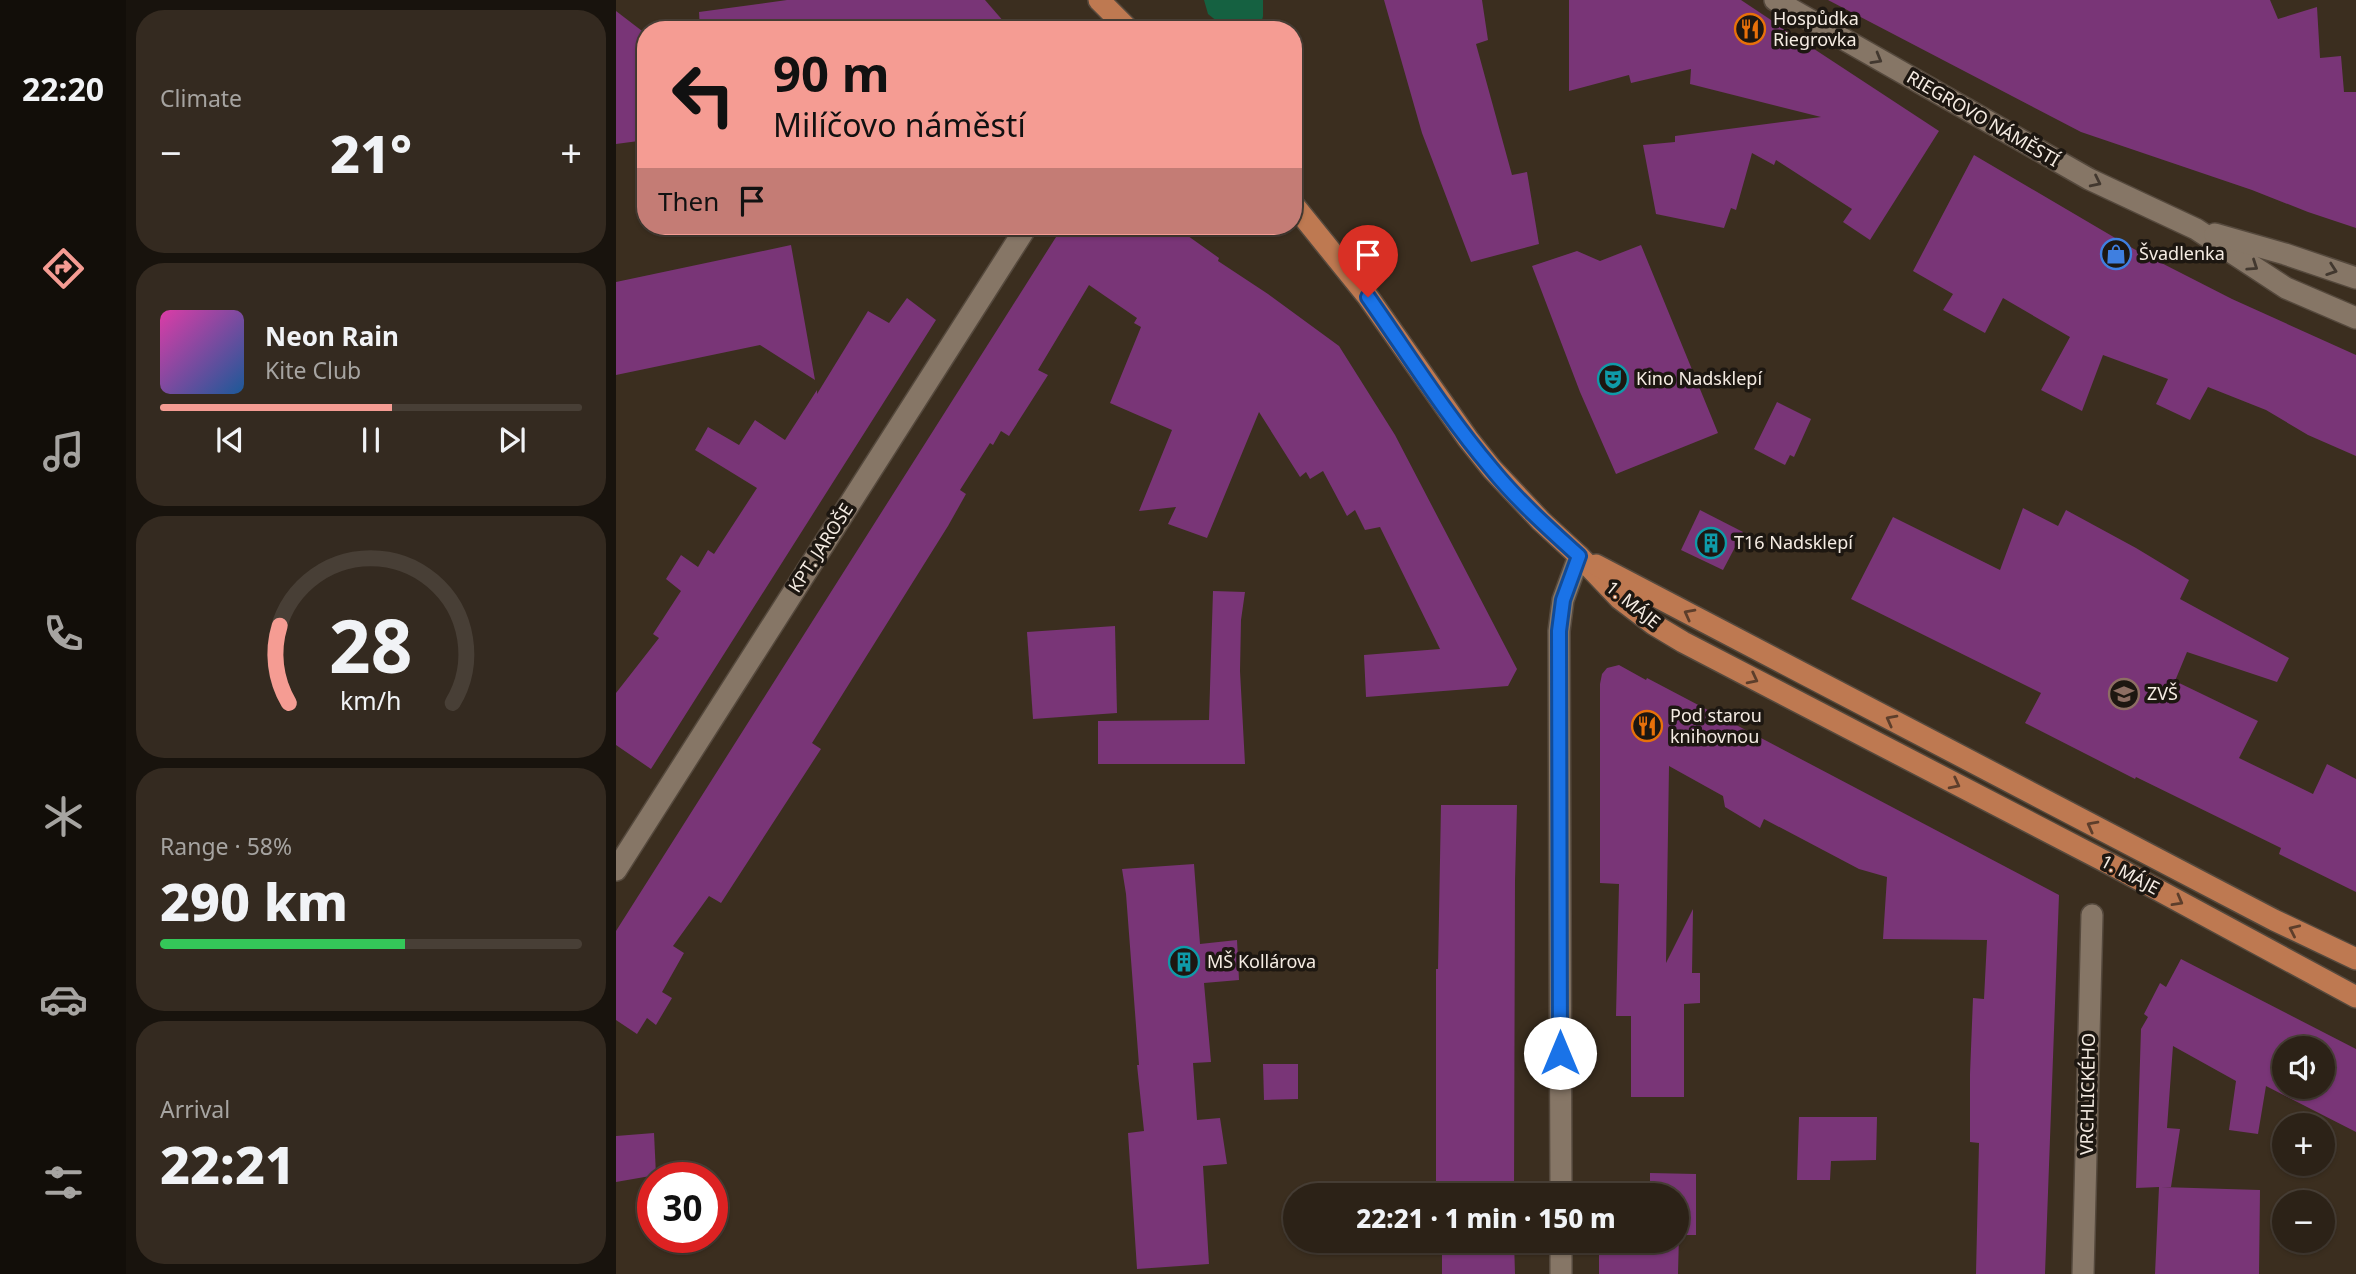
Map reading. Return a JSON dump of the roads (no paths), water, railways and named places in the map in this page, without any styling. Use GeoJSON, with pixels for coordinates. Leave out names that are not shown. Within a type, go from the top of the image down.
{"type":"FeatureCollection","features":[{"type":"Feature","properties":{"kind":"main road"},"geometry":{"type":"LineString","coordinates":[[1100,0],[1120,21]]}},
{"type":"Feature","properties":{"kind":"main road"},"geometry":{"type":"LineString","coordinates":[[1302,215],[1368,297],[1492,469],[1541,521],[1579,556]]}},
{"type":"Feature","properties":{"kind":"main road","name":"1. MÁJE"},"geometry":{"type":"LineString","coordinates":[[1579,556],[2274,920],[2356,959]]}},
{"type":"Feature","properties":{"kind":"main road","name":"1. MÁJE"},"geometry":{"type":"LineString","coordinates":[[1579,556],[1620,599],[1682,642],[2112,865],[2356,996]]}},
{"type":"Feature","properties":{"kind":"street","name":"RIEGROVO NÁMĚSTÍ"},"geometry":{"type":"LineString","coordinates":[[1775,0],[2089,179],[2196,229],[2286,288],[2356,318]]}},
{"type":"Feature","properties":{"kind":"street","name":"RIEGROVO NÁMĚSTÍ"},"geometry":{"type":"LineString","coordinates":[[2196,229],[2285,254],[2356,278]]}},
{"type":"Feature","properties":{"kind":"street","name":"KPT. JAROŠE"},"geometry":{"type":"LineString","coordinates":[[616,870],[1021,235]]}},
{"type":"Feature","properties":{"kind":"street"},"geometry":{"type":"LineString","coordinates":[[1561,1183],[1559,631],[1563,600],[1579,556]]}},
{"type":"Feature","properties":{"kind":"street","name":"VRCHLICKÉHO"},"geometry":{"type":"LineString","coordinates":[[2083,1274],[2092,915]]}},
{"type":"Feature","properties":{"kind":"street"},"geometry":{"type":"LineString","coordinates":[[1561,1253],[1561,1274]]}},
{"type":"Feature","properties":{"kind":"place","name":"Hospůdka Riegrovka"},"geometry":{"type":"Point","coordinates":[1750,29]}},
{"type":"Feature","properties":{"kind":"place","name":"Švadlenka"},"geometry":{"type":"Point","coordinates":[2116,254]}},
{"type":"Feature","properties":{"kind":"place","name":"Kino Nadsklepí"},"geometry":{"type":"Point","coordinates":[1613,379]}},
{"type":"Feature","properties":{"kind":"place","name":"T16 Nadsklepí"},"geometry":{"type":"Point","coordinates":[1711,543]}},
{"type":"Feature","properties":{"kind":"place","name":"ZVŠ"},"geometry":{"type":"Point","coordinates":[2124,694]}},
{"type":"Feature","properties":{"kind":"place","name":"Pod starou knihovnou"},"geometry":{"type":"Point","coordinates":[1647,726]}},
{"type":"Feature","properties":{"kind":"place","name":"MŠ Kollárova"},"geometry":{"type":"Point","coordinates":[1184,962]}}]}
